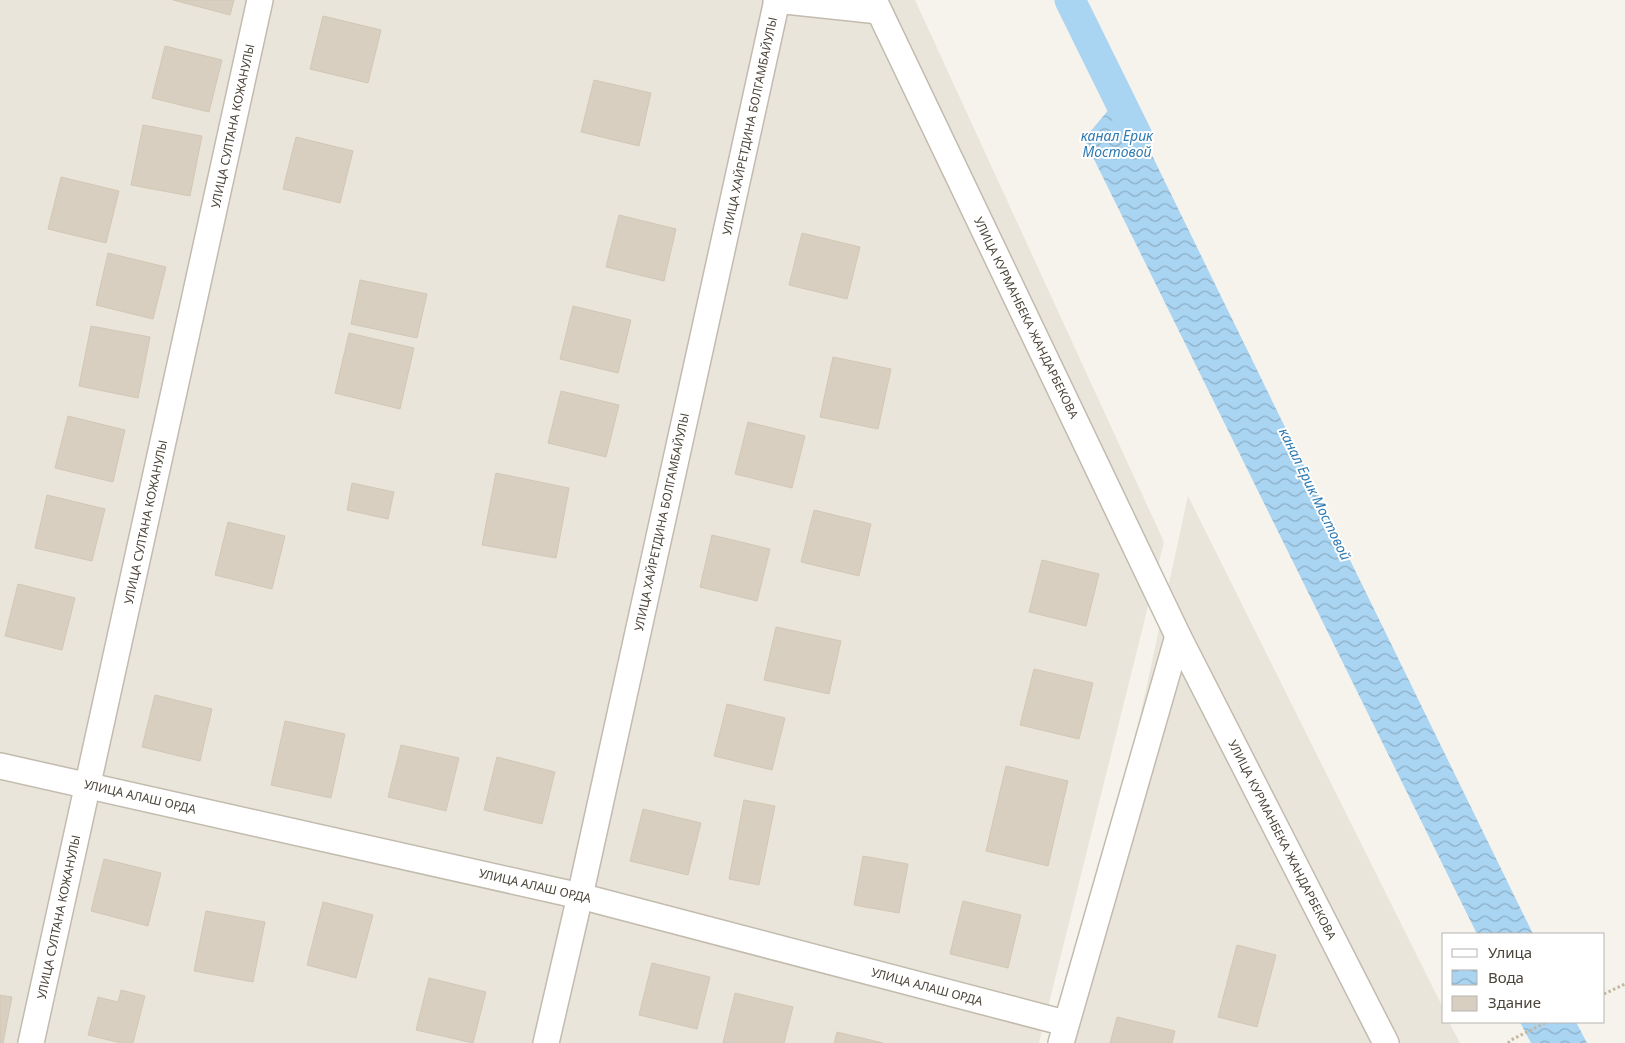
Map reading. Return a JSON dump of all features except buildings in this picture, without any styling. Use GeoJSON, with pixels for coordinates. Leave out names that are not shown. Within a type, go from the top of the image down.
{"type":"FeatureCollection","features":[{"type":"Feature","properties":{"kind":"street","name":"УЛИЦА СУЛТАНА КОЖАНУЛЫ"},"geometry":{"type":"LineString","coordinates":[[31,1043],[260,0]]}},
{"type":"Feature","properties":{"kind":"street"},"geometry":{"type":"LineString","coordinates":[[776,0],[876,5]]}},
{"type":"Feature","properties":{"kind":"street","name":"УЛИЦА ХАЙРЕТДИНА БОЛГАМБАЙУЛЫ"},"geometry":{"type":"LineString","coordinates":[[546,1043],[580,896],[776,0]]}},
{"type":"Feature","properties":{"kind":"street","name":"УЛИЦА КУРМАНБЕКА ЖАНДАРБЕКОВА"},"geometry":{"type":"LineString","coordinates":[[876,5],[1178,636],[1386,1043]]}},
{"type":"Feature","properties":{"kind":"street"},"geometry":{"type":"LineString","coordinates":[[1063,1033],[1178,636]]}},
{"type":"Feature","properties":{"kind":"street","name":"УЛИЦА АЛАШ ОРДА"},"geometry":{"type":"LineString","coordinates":[[0,766],[580,896],[1063,1033]]}},
{"type":"Feature","properties":{"kind":"path"},"geometry":{"type":"LineString","coordinates":[[1605,994],[1625,984]]}},
{"type":"Feature","properties":{"kind":"path"},"geometry":{"type":"LineString","coordinates":[[1509,1041],[1546,1023]]}},
{"type":"Feature","properties":{"kind":"shaded area"},"geometry":{"type":"Polygon","coordinates":[[[0,0],[915,0],[1164,542],[1039,1043],[0,1043],[0,0]]]}},
{"type":"Feature","properties":{"kind":"shaded area"},"geometry":{"type":"Polygon","coordinates":[[[1188,496],[1442,1006],[1442,1023],[1450,1023],[1460,1043],[1069,1043],[1188,496]]]}},
{"type":"Feature","properties":{"kind":"water","name":"канал Ерик Мостовой"},"geometry":{"type":"Polygon","coordinates":[[[1122,94],[1533,933],[1477,933],[1084,139],[1122,94]]]}},
{"type":"Feature","properties":{"kind":"water"},"geometry":{"type":"Polygon","coordinates":[[[1521,1023],[1577,1023],[1587,1043],[1531,1043],[1521,1023]]]}},
{"type":"Feature","properties":{"kind":"waterway","name":"канал Ерик Мостовой"},"geometry":{"type":"LineString","coordinates":[[1070,0],[1137,136]]}}]}
